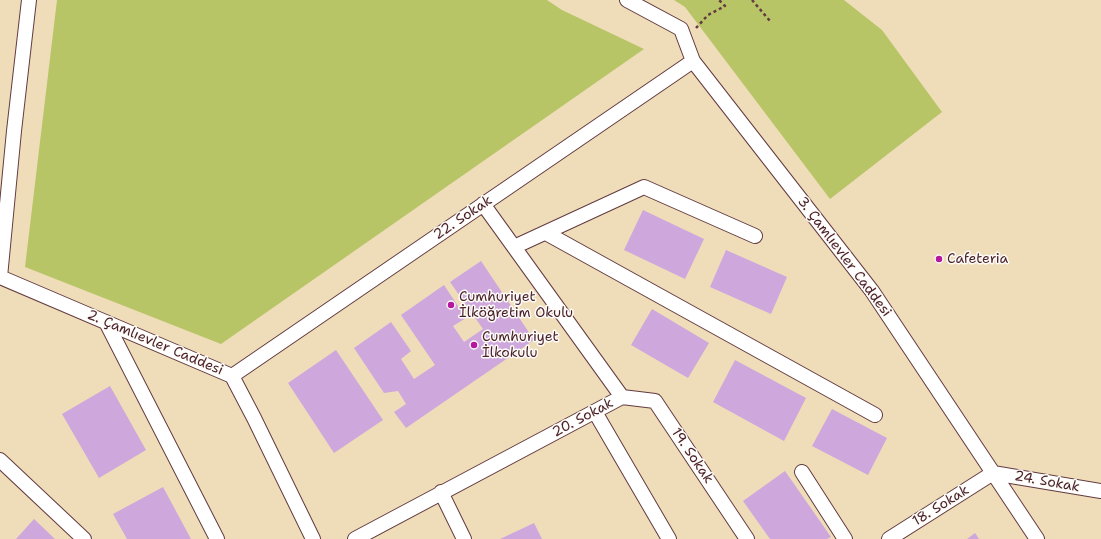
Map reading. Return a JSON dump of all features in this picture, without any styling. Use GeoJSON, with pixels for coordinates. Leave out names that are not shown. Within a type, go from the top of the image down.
{"type":"FeatureCollection","features":[{"type":"Feature","properties":{"kind":"street"},"geometry":{"type":"LineString","coordinates":[[0,277],[14,131],[29,0]]}},
{"type":"Feature","properties":{"kind":"street","name":"3. Çamlıevler Caddesi"},"geometry":{"type":"LineString","coordinates":[[627,0],[681,29],[693,61],[872,291],[1037,539]]}},
{"type":"Feature","properties":{"kind":"street","name":"22. Sokak"},"geometry":{"type":"LineString","coordinates":[[232,376],[693,61]]}},
{"type":"Feature","properties":{"kind":"street"},"geometry":{"type":"LineString","coordinates":[[514,247],[644,187],[755,236]]}},
{"type":"Feature","properties":{"kind":"street","name":"20. Sokak"},"geometry":{"type":"LineString","coordinates":[[355,539],[622,397],[483,204]]}},
{"type":"Feature","properties":{"kind":"street"},"geometry":{"type":"LineString","coordinates":[[546,233],[875,415]]}},
{"type":"Feature","properties":{"kind":"street","name":"2. Çamlıevler Caddesi"},"geometry":{"type":"LineString","coordinates":[[0,277],[232,376],[254,418],[312,539]]}},
{"type":"Feature","properties":{"kind":"street"},"geometry":{"type":"LineString","coordinates":[[106,322],[217,539]]}},
{"type":"Feature","properties":{"kind":"street","name":"19. Sokak"},"geometry":{"type":"LineString","coordinates":[[622,397],[655,401],[747,539]]}},
{"type":"Feature","properties":{"kind":"street"},"geometry":{"type":"LineString","coordinates":[[595,412],[668,539]]}},
{"type":"Feature","properties":{"kind":"street"},"geometry":{"type":"LineString","coordinates":[[0,460],[84,539]]}},
{"type":"Feature","properties":{"kind":"street"},"geometry":{"type":"LineString","coordinates":[[802,472],[845,539]]}},
{"type":"Feature","properties":{"kind":"street","name":"24. Sokak"},"geometry":{"type":"LineString","coordinates":[[994,473],[1101,491]]}},
{"type":"Feature","properties":{"kind":"street","name":"18. Sokak"},"geometry":{"type":"LineString","coordinates":[[889,539],[994,473]]}},
{"type":"Feature","properties":{"kind":"street"},"geometry":{"type":"LineString","coordinates":[[441,492],[464,539]]}},
{"type":"Feature","properties":{"kind":"path"},"geometry":{"type":"LineString","coordinates":[[685,39],[708,15],[725,6],[719,0]]}},
{"type":"Feature","properties":{"kind":"path"},"geometry":{"type":"LineString","coordinates":[[752,0],[770,21]]}},
{"type":"Feature","properties":{"kind":"green space"},"geometry":{"type":"Polygon","coordinates":[[[57,0],[547,0],[562,10],[644,49],[221,344],[25,267],[57,0]]]}},
{"type":"Feature","properties":{"kind":"green space"},"geometry":{"type":"Polygon","coordinates":[[[674,0],[844,0],[882,30],[942,112],[830,199],[685,7],[674,0]]]}},
{"type":"Feature","properties":{"kind":"building"},"geometry":{"type":"Polygon","coordinates":[[[643,210],[704,239],[685,279],[624,250],[643,210]]]}},
{"type":"Feature","properties":{"kind":"building"},"geometry":{"type":"Polygon","coordinates":[[[726,250],[787,277],[771,314],[710,287],[726,250]]]}},
{"type":"Feature","properties":{"kind":"building","name":"Cumhuriyet İlkokulu"},"geometry":{"type":"Polygon","coordinates":[[[481,261],[534,340],[406,428],[394,412],[406,404],[398,391],[384,393],[354,348],[391,322],[411,351],[401,359],[414,379],[435,365],[401,315],[444,285],[466,318],[453,326],[464,342],[483,329],[450,282],[481,261]]]}},
{"type":"Feature","properties":{"kind":"building"},"geometry":{"type":"Polygon","coordinates":[[[652,309],[709,343],[688,378],[631,345],[652,309]]]}},
{"type":"Feature","properties":{"kind":"building"},"geometry":{"type":"Polygon","coordinates":[[[336,350],[383,420],[334,453],[288,383],[336,350]]]}},
{"type":"Feature","properties":{"kind":"building"},"geometry":{"type":"Polygon","coordinates":[[[735,360],[806,398],[784,441],[713,402],[735,360]]]}},
{"type":"Feature","properties":{"kind":"building"},"geometry":{"type":"Polygon","coordinates":[[[110,386],[146,450],[99,478],[62,414],[110,386]]]}},
{"type":"Feature","properties":{"kind":"building"},"geometry":{"type":"Polygon","coordinates":[[[832,409],[887,438],[868,475],[812,446],[832,409]]]}},
{"type":"Feature","properties":{"kind":"building"},"geometry":{"type":"Polygon","coordinates":[[[785,471],[831,537],[827,539],[770,539],[743,501],[785,471]]]}},
{"type":"Feature","properties":{"kind":"building"},"geometry":{"type":"Polygon","coordinates":[[[163,487],[191,539],[127,539],[113,514],[163,487]]]}},
{"type":"Feature","properties":{"kind":"building"},"geometry":{"type":"Polygon","coordinates":[[[34,519],[55,539],[16,539],[34,519]]]}},
{"type":"Feature","properties":{"kind":"building"},"geometry":{"type":"Polygon","coordinates":[[[534,523],[542,539],[500,539],[534,523]]]}},
{"type":"Feature","properties":{"kind":"building"},"geometry":{"type":"Polygon","coordinates":[[[975,533],[979,539],[967,539],[975,533]]]}},
{"type":"Feature","properties":{"kind":"place","name":"Cafeteria"},"geometry":{"type":"Point","coordinates":[939,259]}},
{"type":"Feature","properties":{"kind":"place","name":"Cumhuriyet İlköğretim Okulu"},"geometry":{"type":"Point","coordinates":[451,305]}},
{"type":"Feature","properties":{"kind":"place","name":"Cumhuriyet İlkokulu"},"geometry":{"type":"Point","coordinates":[474,345]}}]}
